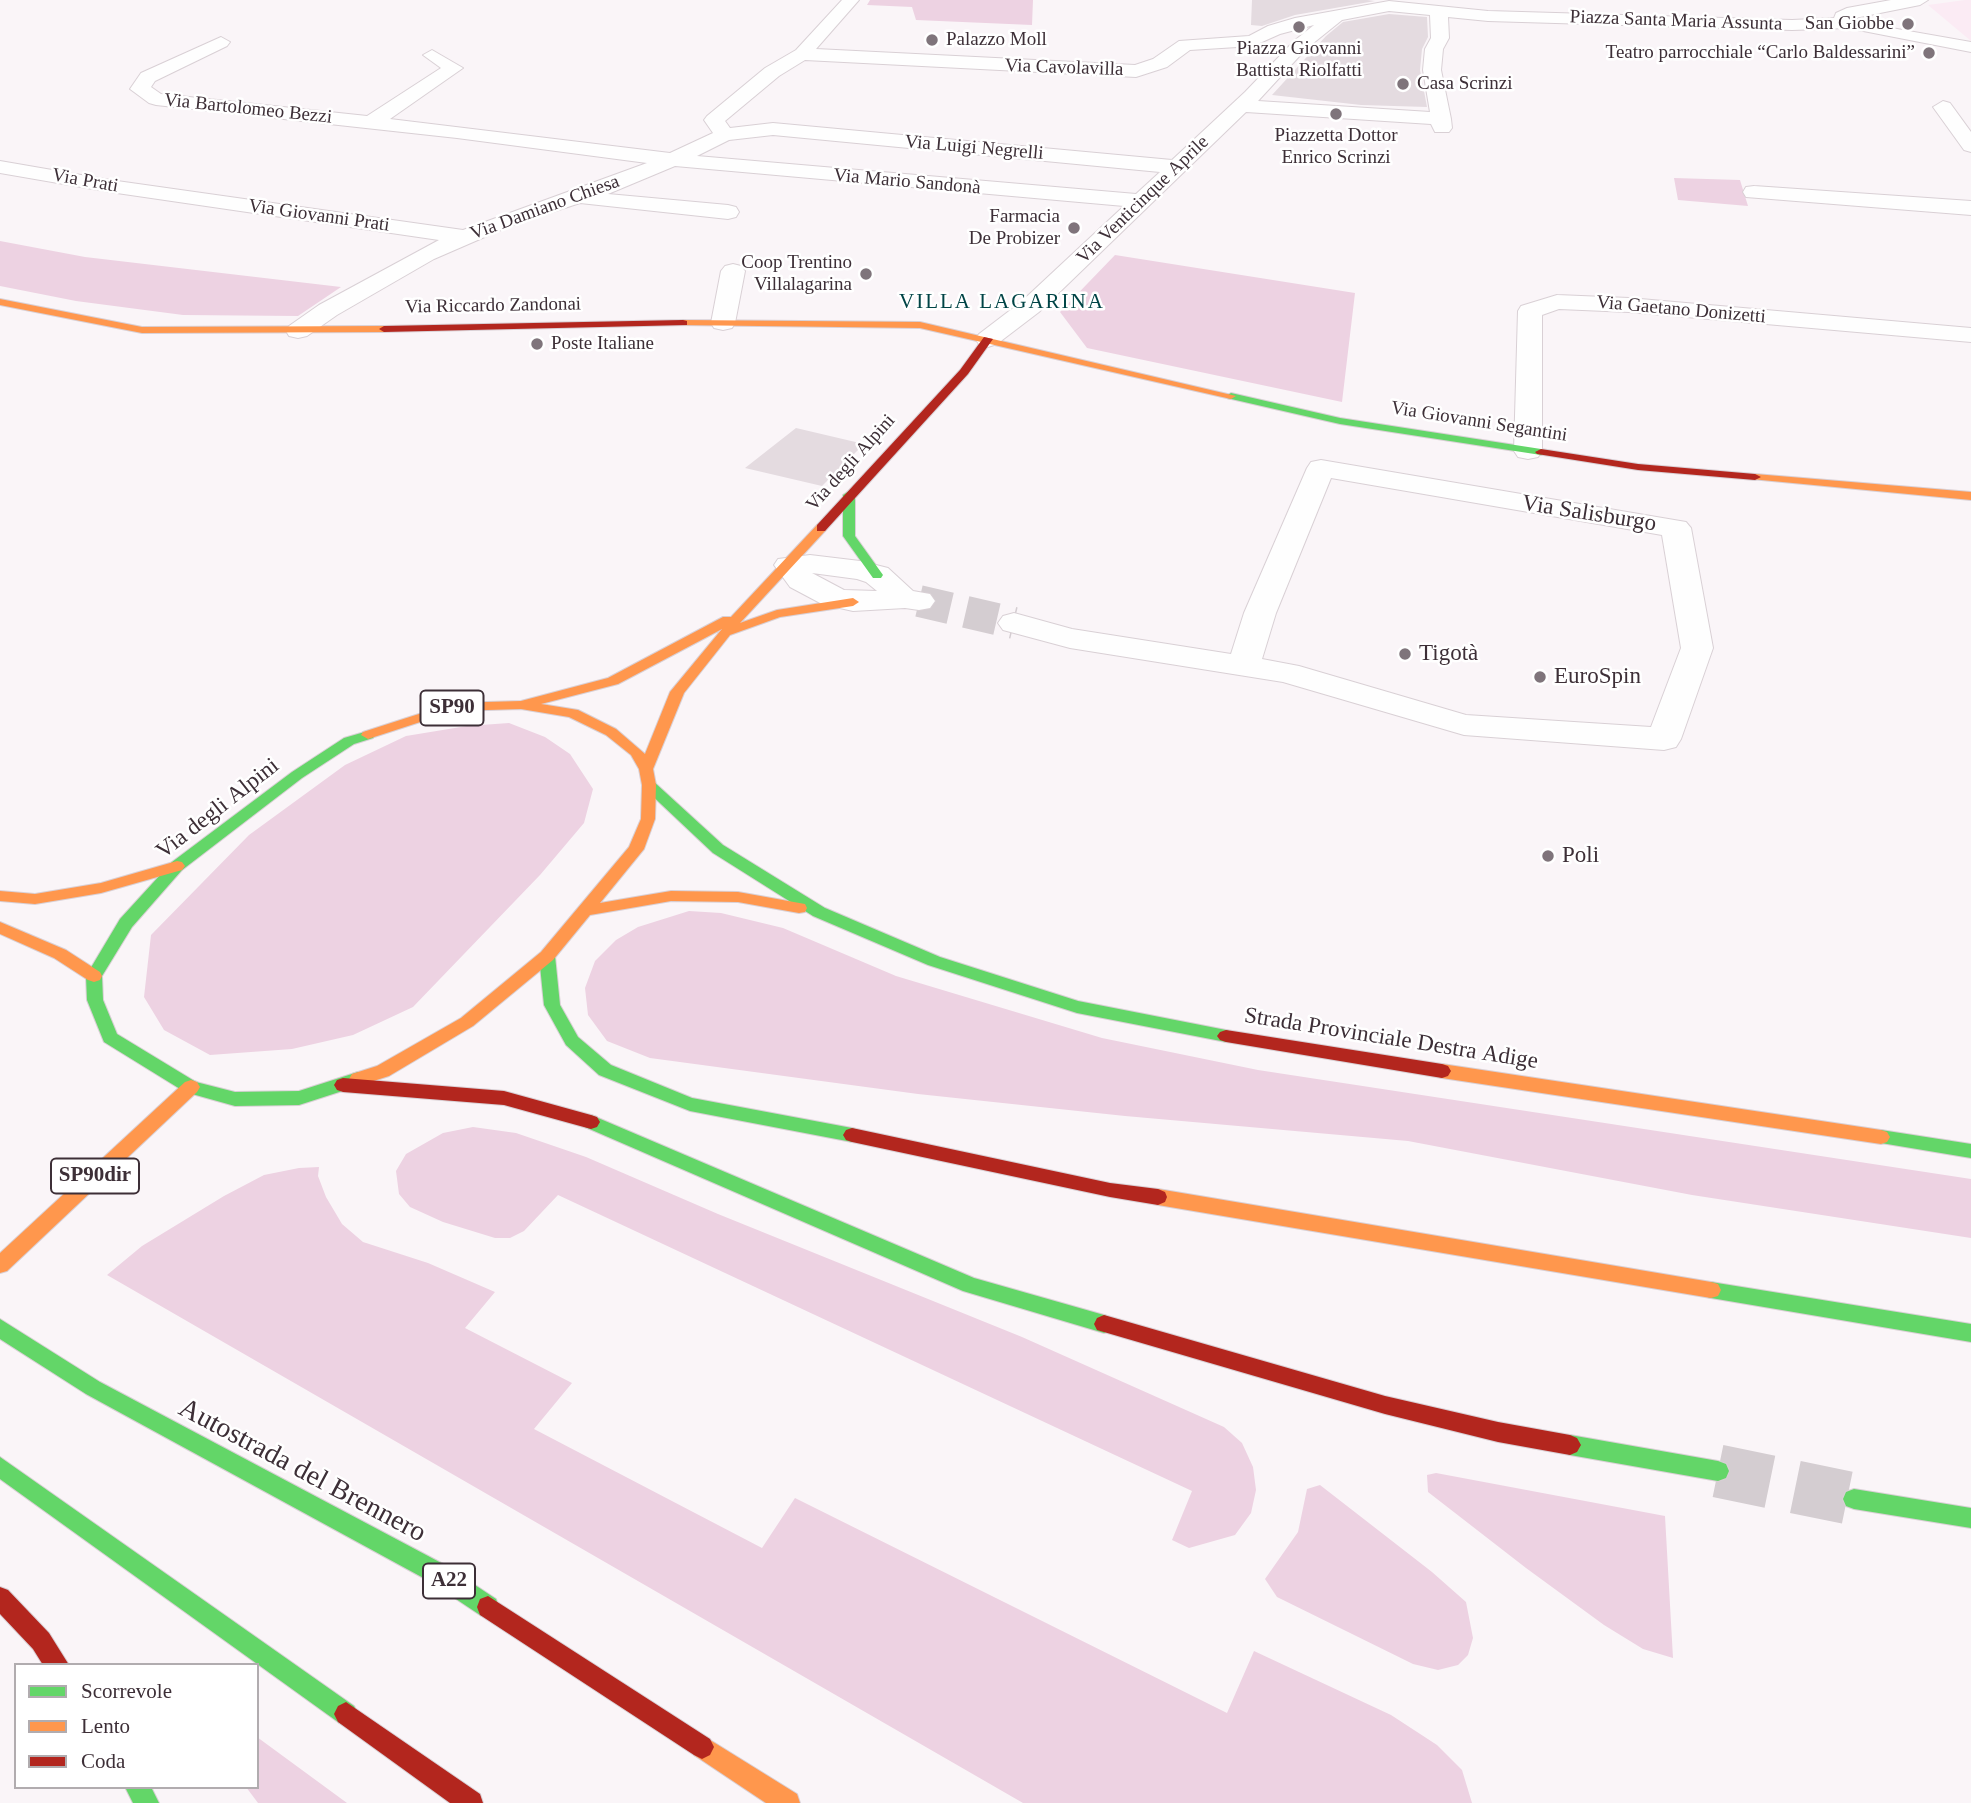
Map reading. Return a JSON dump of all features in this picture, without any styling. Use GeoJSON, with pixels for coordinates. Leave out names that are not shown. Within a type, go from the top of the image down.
{"type":"FeatureCollection","features":[{"type":"Feature","properties":{"kind":"main road","name":"Via Riccardo Zandonai"},"geometry":{"type":"LineString","coordinates":[[0,302],[142,330],[298,331],[711,317],[920,326],[988,340]]}},
{"type":"Feature","properties":{"kind":"main road","name":"Via Giovanni Segantini"},"geometry":{"type":"LineString","coordinates":[[988,340],[1340,421],[1528,451],[1638,467],[1971,495]]}},
{"type":"Feature","properties":{"kind":"main road","name":"Via degli Alpini"},"geometry":{"type":"LineString","coordinates":[[647,777],[677,692],[742,612],[789,565],[849,495],[964,372],[988,340]]}},
{"type":"Feature","properties":{"kind":"main road"},"geometry":{"type":"LineString","coordinates":[[849,495],[849,536],[877,575]]}},
{"type":"Feature","properties":{"kind":"main road"},"geometry":{"type":"LineString","coordinates":[[725,633],[777,614],[853,602]]}},
{"type":"Feature","properties":{"kind":"main road","name":"Via degli Alpini"},"geometry":{"type":"LineString","coordinates":[[521,705],[613,681],[742,612]]}},
{"type":"Feature","properties":{"kind":"main road","name":"Via degli Alpini"},"geometry":{"type":"LineString","coordinates":[[521,705],[573,713],[611,732],[637,752],[647,777],[648,819],[636,849],[547,956],[467,1022],[383,1071],[299,1098],[235,1099],[191,1087],[110,1038],[95,1000],[94,976],[126,923],[177,866],[297,775],[349,741],[453,708],[521,705]]}},
{"type":"Feature","properties":{"kind":"main road","name":"Strada Provinciale Destra Adige"},"geometry":{"type":"LineString","coordinates":[[647,777],[718,849],[818,912],[934,961],[1077,1007],[1181,1028],[1370,1060],[1971,1151]]}},
{"type":"Feature","properties":{"kind":"main road","name":"SP90"},"geometry":{"type":"LineString","coordinates":[[0,895],[35,899],[102,888],[177,866]]}},
{"type":"Feature","properties":{"kind":"main road","name":"Strada Provinciale Destra Adige"},"geometry":{"type":"LineString","coordinates":[[583,911],[671,896],[738,897],[818,912]]}},
{"type":"Feature","properties":{"kind":"main road"},"geometry":{"type":"LineString","coordinates":[[0,928],[60,954],[94,976]]}},
{"type":"Feature","properties":{"kind":"main road"},"geometry":{"type":"LineString","coordinates":[[547,956],[552,1005],[572,1041],[605,1070],[690,1104],[802,1125],[1110,1191],[1275,1215],[1971,1333]]}},
{"type":"Feature","properties":{"kind":"main road"},"geometry":{"type":"LineString","coordinates":[[343,1085],[505,1098],[586,1120],[970,1285],[1385,1405],[1498,1432],[1717,1471]]}},
{"type":"Feature","properties":{"kind":"main road","name":"SP90dir"},"geometry":{"type":"LineString","coordinates":[[0,1265],[191,1087]]}},
{"type":"Feature","properties":{"kind":"main road","name":"Autostrada del Brennero"},"geometry":{"type":"LineString","coordinates":[[0,1328],[93,1388],[437,1573],[788,1803]]}},
{"type":"Feature","properties":{"kind":"main road"},"geometry":{"type":"LineString","coordinates":[[3,1469],[471,1803]]}},
{"type":"Feature","properties":{"kind":"main road"},"geometry":{"type":"LineString","coordinates":[[1854,1499],[1971,1518]]}},
{"type":"Feature","properties":{"kind":"main road"},"geometry":{"type":"LineString","coordinates":[[0,1598],[41,1641],[56,1663]]}},
{"type":"Feature","properties":{"kind":"street"},"geometry":{"type":"LineString","coordinates":[[724,135],[714,120],[772,72],[802,54],[851,0]]}},
{"type":"Feature","properties":{"kind":"street"},"geometry":{"type":"LineString","coordinates":[[1854,17],[1920,0]]}},
{"type":"Feature","properties":{"kind":"street"},"geometry":{"type":"LineString","coordinates":[[1338,14],[1390,3]]}},
{"type":"Feature","properties":{"kind":"street","name":"Piazza Santa Maria Assunta"},"geometry":{"type":"LineString","coordinates":[[1390,3],[1439,13],[1792,25],[1854,17],[1926,38],[1971,47]]}},
{"type":"Feature","properties":{"kind":"street"},"geometry":{"type":"LineString","coordinates":[[1241,106],[1442,123],[1432,70],[1434,49],[1440,38],[1439,13]]}},
{"type":"Feature","properties":{"kind":"street","name":"Via Cavolavilla"},"geometry":{"type":"LineString","coordinates":[[802,54],[1136,71],[1160,63],[1185,46],[1253,41],[1274,30],[1338,14]]}},
{"type":"Feature","properties":{"kind":"street","name":"Via Venticinque Aprile"},"geometry":{"type":"LineString","coordinates":[[988,340],[1030,307],[1241,106],[1319,27],[1338,14]]}},
{"type":"Feature","properties":{"kind":"street","name":"Via Bartolomeo Bezzi"},"geometry":{"type":"LineString","coordinates":[[221,42],[148,77],[140,89],[156,99],[370,122],[673,160]]}},
{"type":"Feature","properties":{"kind":"street"},"geometry":{"type":"LineString","coordinates":[[370,122],[454,68],[432,55]]}},
{"type":"Feature","properties":{"kind":"street"},"geometry":{"type":"LineString","coordinates":[[1942,107],[1971,146]]}},
{"type":"Feature","properties":{"kind":"street","name":"Via Damiano Chiesa"},"geometry":{"type":"LineString","coordinates":[[298,331],[328,310],[426,254],[502,221],[673,160],[724,135],[773,129]]}},
{"type":"Feature","properties":{"kind":"street","name":"Via Luigi Negrelli"},"geometry":{"type":"LineString","coordinates":[[773,129],[1176,167]]}},
{"type":"Feature","properties":{"kind":"street"},"geometry":{"type":"LineString","coordinates":[[1013,192],[1056,156]]}},
{"type":"Feature","properties":{"kind":"street","name":"Via Mario Sandonà"},"geometry":{"type":"LineString","coordinates":[[673,160],[1013,192],[1141,201]]}},
{"type":"Feature","properties":{"kind":"street","name":"Via Prati"},"geometry":{"type":"LineString","coordinates":[[0,167],[170,195]]}},
{"type":"Feature","properties":{"kind":"street"},"geometry":{"type":"LineString","coordinates":[[1754,192],[1971,208]]}},
{"type":"Feature","properties":{"kind":"street","name":"Via Giovanni Prati"},"geometry":{"type":"LineString","coordinates":[[170,195],[468,237]]}},
{"type":"Feature","properties":{"kind":"street"},"geometry":{"type":"LineString","coordinates":[[575,196],[728,212]]}},
{"type":"Feature","properties":{"kind":"street"},"geometry":{"type":"LineString","coordinates":[[711,317],[733,271]]}},
{"type":"Feature","properties":{"kind":"street","name":"Via Gaetano Donizetti"},"geometry":{"type":"LineString","coordinates":[[1528,451],[1530,311],[1557,302],[1653,307],[1971,335]]}},
{"type":"Feature","properties":{"kind":"street","name":"Via Salisburgo"},"geometry":{"type":"LineString","coordinates":[[1014,623],[1070,638],[1287,673],[1464,725],[1664,740],[1697,648],[1676,528],[1321,468],[1260,613],[1244,666]]}},
{"type":"Feature","properties":{"kind":"street"},"geometry":{"type":"LineString","coordinates":[[789,565],[839,566],[877,575],[912,600],[853,602],[815,590],[801,580],[789,565]]}},
{"type":"Feature","properties":{"kind":"shaded area"},"geometry":{"type":"Polygon","coordinates":[[[870,0],[1033,0],[1032,25],[916,20],[912,7],[867,5],[870,0]]]}},
{"type":"Feature","properties":{"kind":"shaded area"},"geometry":{"type":"Polygon","coordinates":[[[1965,0],[1971,0],[1971,41],[1928,5],[1965,0]]]}},
{"type":"Feature","properties":{"kind":"shaded area"},"geometry":{"type":"Polygon","coordinates":[[[1674,178],[1740,180],[1748,206],[1678,200],[1674,178]]]}},
{"type":"Feature","properties":{"kind":"shaded area"},"geometry":{"type":"Polygon","coordinates":[[[0,241],[85,257],[341,287],[298,316],[183,315],[76,301],[0,286],[0,241]]]}},
{"type":"Feature","properties":{"kind":"shaded area"},"geometry":{"type":"Polygon","coordinates":[[[1115,255],[1355,293],[1342,402],[1087,348],[1060,312],[1115,255]]]}},
{"type":"Feature","properties":{"kind":"shaded area"},"geometry":{"type":"Polygon","coordinates":[[[509,723],[545,737],[570,754],[593,789],[584,823],[540,875],[413,1007],[353,1035],[292,1049],[210,1055],[164,1030],[144,997],[151,935],[249,835],[345,765],[406,736],[467,726],[509,723]]]}},
{"type":"Feature","properties":{"kind":"shaded area"},"geometry":{"type":"Polygon","coordinates":[[[689,911],[721,913],[783,928],[896,976],[1102,1038],[1258,1070],[1971,1179],[1971,1238],[1692,1195],[1408,1141],[1125,1116],[918,1094],[650,1058],[607,1041],[588,1015],[585,988],[595,961],[616,940],[638,927],[689,911]]]}},
{"type":"Feature","properties":{"kind":"shaded area"},"geometry":{"type":"Polygon","coordinates":[[[473,1127],[516,1133],[586,1157],[718,1214],[1022,1337],[1224,1427],[1242,1443],[1253,1467],[1256,1490],[1251,1513],[1235,1535],[1189,1548],[1172,1540],[1192,1491],[558,1195],[524,1231],[510,1238],[495,1238],[443,1222],[410,1207],[399,1194],[396,1171],[406,1154],[443,1133],[473,1127]]]}},
{"type":"Feature","properties":{"kind":"shaded area"},"geometry":{"type":"Polygon","coordinates":[[[319,1167],[318,1176],[326,1197],[342,1224],[363,1242],[428,1263],[495,1292],[465,1328],[572,1383],[534,1429],[762,1548],[795,1498],[1227,1713],[1254,1651],[1391,1715],[1437,1745],[1462,1770],[1472,1803],[1023,1803],[107,1275],[142,1246],[264,1175],[319,1167]]]}},
{"type":"Feature","properties":{"kind":"shaded area"},"geometry":{"type":"Polygon","coordinates":[[[1436,1473],[1665,1516],[1673,1658],[1643,1649],[1604,1625],[1428,1492],[1427,1475],[1436,1473]]]}},
{"type":"Feature","properties":{"kind":"shaded area"},"geometry":{"type":"Polygon","coordinates":[[[1320,1485],[1432,1572],[1466,1602],[1473,1638],[1468,1655],[1458,1665],[1438,1670],[1413,1664],[1277,1597],[1265,1579],[1298,1532],[1307,1489],[1320,1485]]]}},
{"type":"Feature","properties":{"kind":"shaded area"},"geometry":{"type":"Polygon","coordinates":[[[259,1738],[347,1803],[258,1803],[248,1789],[259,1789],[259,1738]]]}},
{"type":"Feature","properties":{"kind":"building"},"geometry":{"type":"Polygon","coordinates":[[[1252,0],[1375,1],[1295,15],[1262,26],[1251,25],[1252,0]]]}},
{"type":"Feature","properties":{"kind":"building"},"geometry":{"type":"Polygon","coordinates":[[[1389,14],[1427,17],[1428,37],[1422,49],[1420,70],[1427,107],[1361,105],[1272,95],[1326,36],[1343,22],[1389,14]]]}},
{"type":"Feature","properties":{"kind":"building"},"geometry":{"type":"Polygon","coordinates":[[[796,428],[864,444],[822,486],[745,468],[796,428]]]}},
{"type":"Feature","properties":{"kind":"tunnel"},"geometry":{"type":"LineString","coordinates":[[919,601],[1014,623]]}},
{"type":"Feature","properties":{"kind":"tunnel"},"geometry":{"type":"LineString","coordinates":[[1718,1471],[1854,1499]]}},
{"type":"Feature","properties":{"kind":"traffic: fast"},"geometry":{"type":"LineString","coordinates":[[1231,396],[1340,421],[1541,452]]}},
{"type":"Feature","properties":{"kind":"traffic: fast"},"geometry":{"type":"LineString","coordinates":[[849,495],[849,536],[877,575]]}},
{"type":"Feature","properties":{"kind":"traffic: fast"},"geometry":{"type":"LineString","coordinates":[[358,1079],[299,1098],[235,1099],[191,1087],[110,1038],[95,1000],[94,976],[126,923],[177,866],[297,775],[349,741],[368,735]]}},
{"type":"Feature","properties":{"kind":"traffic: fast"},"geometry":{"type":"LineString","coordinates":[[649,785],[718,849],[819,912],[934,961],[1077,1007],[1226,1036]]}},
{"type":"Feature","properties":{"kind":"traffic: fast"},"geometry":{"type":"LineString","coordinates":[[547,956],[552,1005],[572,1041],[605,1070],[690,1104],[852,1135]]}},
{"type":"Feature","properties":{"kind":"traffic: fast"},"geometry":{"type":"LineString","coordinates":[[591,1122],[970,1285],[1104,1324]]}},
{"type":"Feature","properties":{"kind":"traffic: fast"},"geometry":{"type":"LineString","coordinates":[[1881,1137],[1971,1151]]}},
{"type":"Feature","properties":{"kind":"traffic: fast"},"geometry":{"type":"LineString","coordinates":[[1711,1290],[1971,1333]]}},
{"type":"Feature","properties":{"kind":"traffic: fast"},"geometry":{"type":"LineString","coordinates":[[0,1328],[93,1388],[437,1573],[488,1607]]}},
{"type":"Feature","properties":{"kind":"traffic: fast"},"geometry":{"type":"LineString","coordinates":[[1570,1445],[1718,1471]]}},
{"type":"Feature","properties":{"kind":"traffic: fast"},"geometry":{"type":"LineString","coordinates":[[0,1467],[346,1714]]}},
{"type":"Feature","properties":{"kind":"traffic: fast"},"geometry":{"type":"LineString","coordinates":[[1854,1499],[1971,1518]]}},
{"type":"Feature","properties":{"kind":"traffic: fast"},"geometry":{"type":"LineString","coordinates":[[138,1789],[147,1803]]}},
{"type":"Feature","properties":{"kind":"traffic: slow"},"geometry":{"type":"LineString","coordinates":[[0,302],[142,330],[384,329]]}},
{"type":"Feature","properties":{"kind":"traffic: slow"},"geometry":{"type":"LineString","coordinates":[[683,323],[920,325],[1231,396]]}},
{"type":"Feature","properties":{"kind":"traffic: slow"},"geometry":{"type":"LineString","coordinates":[[1755,477],[1971,496]]}},
{"type":"Feature","properties":{"kind":"traffic: slow"},"geometry":{"type":"LineString","coordinates":[[646,769],[677,692],[742,612],[821,528]]}},
{"type":"Feature","properties":{"kind":"traffic: slow"},"geometry":{"type":"LineString","coordinates":[[730,631],[777,614],[853,602]]}},
{"type":"Feature","properties":{"kind":"traffic: slow"},"geometry":{"type":"LineString","coordinates":[[521,705],[613,681],[728,620]]}},
{"type":"Feature","properties":{"kind":"traffic: slow"},"geometry":{"type":"LineString","coordinates":[[358,1079],[383,1071],[467,1022],[547,956],[636,849],[648,819],[649,785],[646,769],[637,752],[611,732],[573,713],[521,705]]}},
{"type":"Feature","properties":{"kind":"traffic: slow"},"geometry":{"type":"LineString","coordinates":[[368,735],[453,707],[521,705]]}},
{"type":"Feature","properties":{"kind":"traffic: slow"},"geometry":{"type":"LineString","coordinates":[[0,896],[35,899],[101,888],[177,866]]}},
{"type":"Feature","properties":{"kind":"traffic: slow"},"geometry":{"type":"LineString","coordinates":[[583,911],[671,896],[738,897],[799,908]]}},
{"type":"Feature","properties":{"kind":"traffic: slow"},"geometry":{"type":"LineString","coordinates":[[0,928],[60,954],[94,976]]}},
{"type":"Feature","properties":{"kind":"traffic: slow"},"geometry":{"type":"LineString","coordinates":[[1442,1071],[1881,1137]]}},
{"type":"Feature","properties":{"kind":"traffic: slow"},"geometry":{"type":"LineString","coordinates":[[0,1265],[191,1087]]}},
{"type":"Feature","properties":{"kind":"traffic: slow"},"geometry":{"type":"LineString","coordinates":[[1158,1197],[1711,1290]]}},
{"type":"Feature","properties":{"kind":"traffic: slow"},"geometry":{"type":"LineString","coordinates":[[702,1747],[788,1803]]}},
{"type":"Feature","properties":{"kind":"traffic: jam"},"geometry":{"type":"LineString","coordinates":[[384,329],[683,323]]}},
{"type":"Feature","properties":{"kind":"traffic: jam"},"geometry":{"type":"LineString","coordinates":[[821,528],[964,372],[988,339]]}},
{"type":"Feature","properties":{"kind":"traffic: jam"},"geometry":{"type":"LineString","coordinates":[[1541,452],[1638,467],[1755,477]]}},
{"type":"Feature","properties":{"kind":"traffic: jam"},"geometry":{"type":"LineString","coordinates":[[1226,1036],[1442,1071]]}},
{"type":"Feature","properties":{"kind":"traffic: jam"},"geometry":{"type":"LineString","coordinates":[[343,1085],[504,1098],[591,1122]]}},
{"type":"Feature","properties":{"kind":"traffic: jam"},"geometry":{"type":"LineString","coordinates":[[852,1135],[1110,1190],[1158,1197]]}},
{"type":"Feature","properties":{"kind":"traffic: jam"},"geometry":{"type":"LineString","coordinates":[[1104,1324],[1385,1405],[1498,1432],[1570,1445]]}},
{"type":"Feature","properties":{"kind":"traffic: jam"},"geometry":{"type":"LineString","coordinates":[[0,1598],[41,1641],[56,1663]]}},
{"type":"Feature","properties":{"kind":"traffic: jam"},"geometry":{"type":"LineString","coordinates":[[488,1607],[702,1747]]}},
{"type":"Feature","properties":{"kind":"traffic: jam"},"geometry":{"type":"LineString","coordinates":[[346,1714],[471,1803]]}},
{"type":"Feature","properties":{"kind":"place","name":"San Giobbe"},"geometry":{"type":"Point","coordinates":[1908,24]}},
{"type":"Feature","properties":{"kind":"place","name":"Piazza Giovanni Battista Riolfatti"},"geometry":{"type":"Point","coordinates":[1299,27]}},
{"type":"Feature","properties":{"kind":"place","name":"Palazzo Moll"},"geometry":{"type":"Point","coordinates":[932,40]}},
{"type":"Feature","properties":{"kind":"place","name":"Teatro parrocchiale “Carlo Baldessarini”"},"geometry":{"type":"Point","coordinates":[1929,53]}},
{"type":"Feature","properties":{"kind":"place","name":"Casa Scrinzi"},"geometry":{"type":"Point","coordinates":[1403,84]}},
{"type":"Feature","properties":{"kind":"place","name":"Piazzetta Dottor Enrico Scrinzi"},"geometry":{"type":"Point","coordinates":[1336,114]}},
{"type":"Feature","properties":{"kind":"place","name":"Farmacia De Probizer"},"geometry":{"type":"Point","coordinates":[1074,228]}},
{"type":"Feature","properties":{"kind":"place","name":"Coop Trentino Villalagarina"},"geometry":{"type":"Point","coordinates":[866,274]}},
{"type":"Feature","properties":{"kind":"place","name":"Poste Italiane"},"geometry":{"type":"Point","coordinates":[537,344]}},
{"type":"Feature","properties":{"kind":"place","name":"Tigotà"},"geometry":{"type":"Point","coordinates":[1405,654]}},
{"type":"Feature","properties":{"kind":"place","name":"EuroSpin"},"geometry":{"type":"Point","coordinates":[1540,677]}},
{"type":"Feature","properties":{"kind":"place","name":"Poli"},"geometry":{"type":"Point","coordinates":[1548,856]}},
{"type":"Feature","properties":{"kind":"district","name":"VILLA LAGARINA"},"geometry":{"type":"Point","coordinates":[1002,302]}}]}
